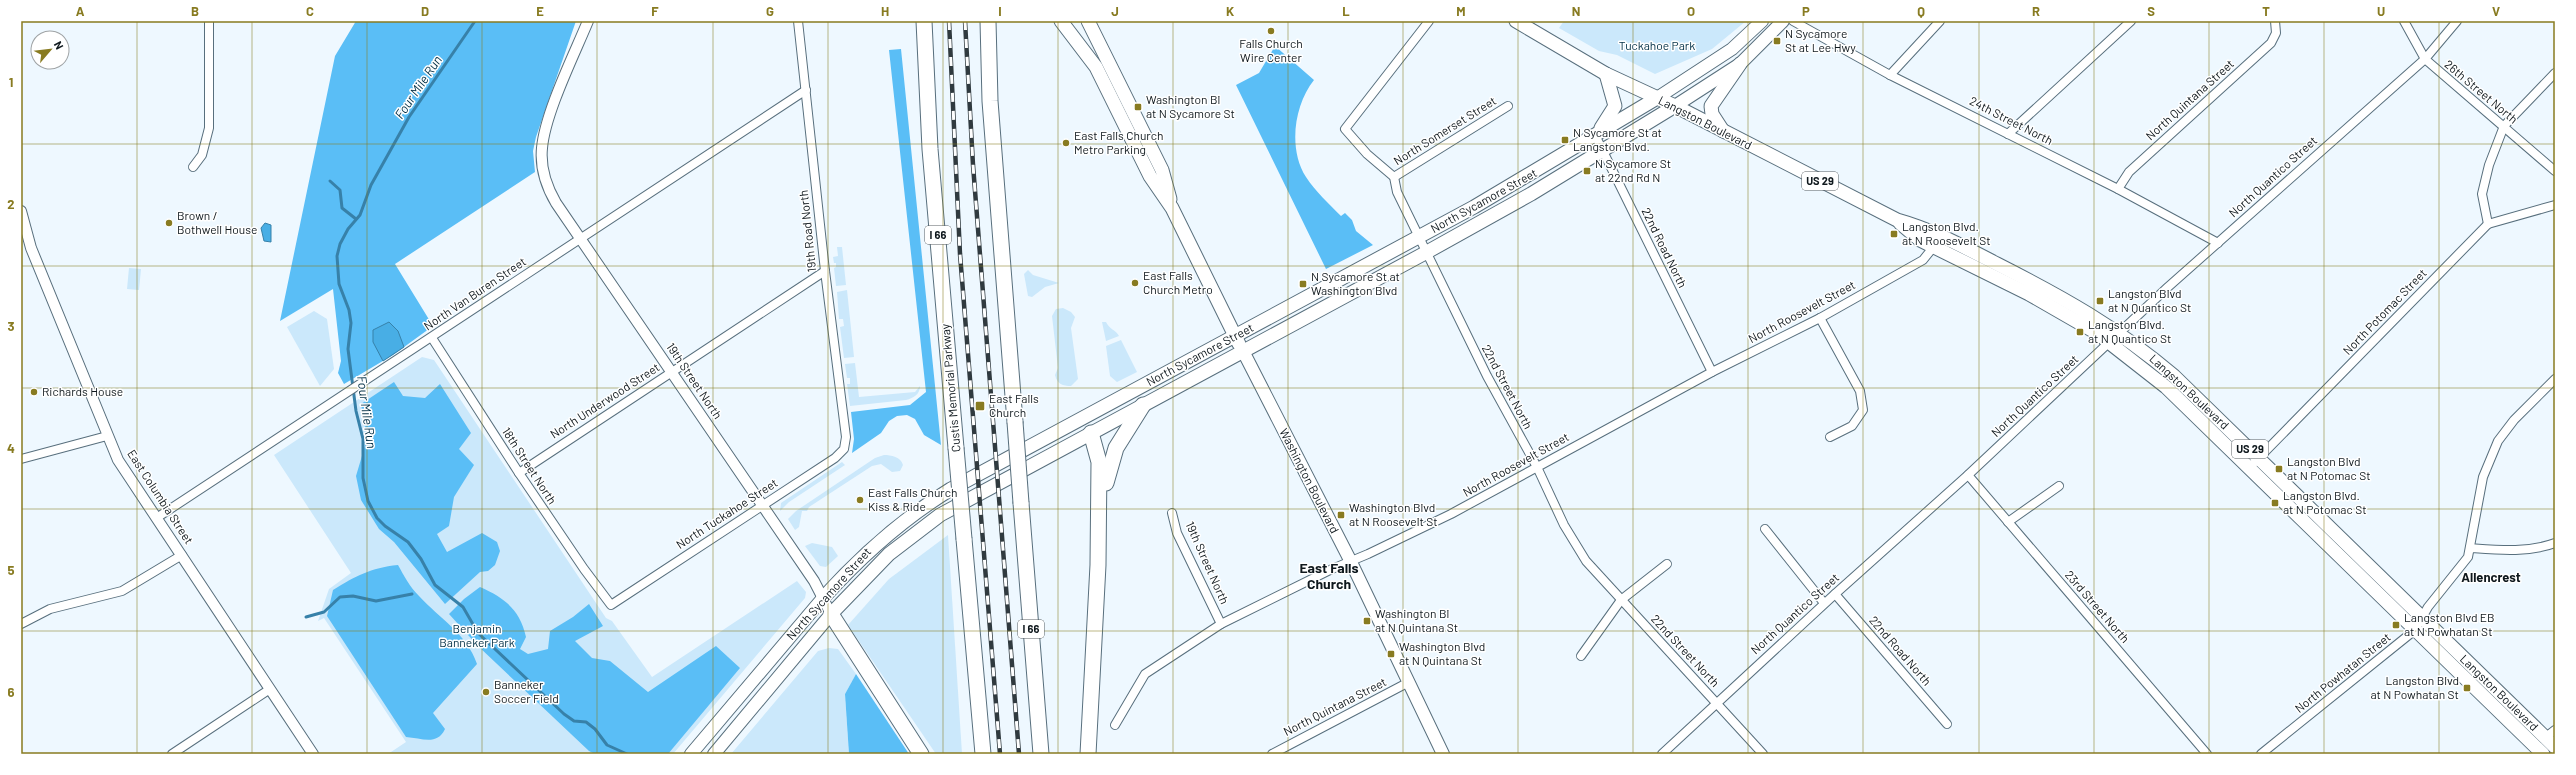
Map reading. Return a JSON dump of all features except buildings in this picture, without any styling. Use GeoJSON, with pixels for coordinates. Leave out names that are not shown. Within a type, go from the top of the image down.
{"type":"FeatureCollection","features":[{"type":"Feature","properties":{"kind":"highway","name":"Custis Memorial Parkway"},"geometry":{"type":"LineString","coordinates":[[924,21],[930,149],[983,754]]}},
{"type":"Feature","properties":{"kind":"highway","name":"I 66"},"geometry":{"type":"LineString","coordinates":[[988,21],[991,115],[1041,754]]}},
{"type":"Feature","properties":{"kind":"highway"},"geometry":{"type":"LineString","coordinates":[[1098,538],[1110,462],[1119,443],[1143,405]]}},
{"type":"Feature","properties":{"kind":"highway"},"geometry":{"type":"LineString","coordinates":[[1088,754],[1100,462],[1091,433]]}},
{"type":"Feature","properties":{"kind":"highway"},"geometry":{"type":"LineString","coordinates":[[831,614],[921,754]]}},
{"type":"Feature","properties":{"kind":"main road","name":"Washington Boulevard"},"geometry":{"type":"LineString","coordinates":[[1061,21],[1096,67],[1150,176],[1172,208],[1235,336],[1350,560],[1443,754]]}},
{"type":"Feature","properties":{"kind":"main road","name":"Washington Boulevard"},"geometry":{"type":"LineString","coordinates":[[1088,21],[1162,170],[1172,208]]}},
{"type":"Feature","properties":{"kind":"main road","name":"Langston Boulevard"},"geometry":{"type":"LineString","coordinates":[[1516,21],[1606,74],[1675,106],[1897,220],[1926,228],[1941,235],[2080,307],[2115,338],[2250,467],[2543,754]]}},
{"type":"Feature","properties":{"kind":"main road","name":"North Sycamore Street"},"geometry":{"type":"LineString","coordinates":[[694,750],[823,598],[865,553],[914,513],[951,489],[1524,180],[1657,98],[1732,49],[1762,21]]}},
{"type":"Feature","properties":{"kind":"main road","name":"North Sycamore Street"},"geometry":{"type":"LineString","coordinates":[[716,751],[866,574],[915,532],[970,498],[1427,252],[1531,194],[1675,106],[1740,64],[1783,21]]}},
{"type":"Feature","properties":{"kind":"main road"},"geometry":{"type":"LineString","coordinates":[[1723,131],[1712,114],[1711,106],[1740,64]]}},
{"type":"Feature","properties":{"kind":"main road"},"geometry":{"type":"LineString","coordinates":[[1595,136],[1615,106],[1606,74]]}},
{"type":"Feature","properties":{"kind":"main road","name":"Langston Boulevard"},"geometry":{"type":"LineString","coordinates":[[1897,220],[1920,240],[2115,338],[2174,376],[2422,617],[2552,738]]}},
{"type":"Feature","properties":{"kind":"main road"},"geometry":{"type":"LineString","coordinates":[[1085,417],[1091,433]]}},
{"type":"Feature","properties":{"kind":"street"},"geometry":{"type":"LineString","coordinates":[[193,167],[202,155],[210,128],[209,21]]}},
{"type":"Feature","properties":{"kind":"street","name":"19th Street North"},"geometry":{"type":"LineString","coordinates":[[588,21],[550,116],[543,142],[542,160],[548,189],[762,506],[823,598],[831,614]]}},
{"type":"Feature","properties":{"kind":"street","name":"19th Road North"},"geometry":{"type":"LineString","coordinates":[[798,21],[825,271],[846,437]]}},
{"type":"Feature","properties":{"kind":"street"},"geometry":{"type":"LineString","coordinates":[[1394,176],[1367,154],[1345,129],[1429,21]]}},
{"type":"Feature","properties":{"kind":"street","name":"24th Street North"},"geometry":{"type":"LineString","coordinates":[[1794,21],[1890,75],[2118,189],[2218,243]]}},
{"type":"Feature","properties":{"kind":"street"},"geometry":{"type":"LineString","coordinates":[[1890,75],[1940,21]]}},
{"type":"Feature","properties":{"kind":"street"},"geometry":{"type":"LineString","coordinates":[[2008,134],[2131,21]]}},
{"type":"Feature","properties":{"kind":"street","name":"26th Street North"},"geometry":{"type":"LineString","coordinates":[[2404,21],[2425,59],[2555,171]]}},
{"type":"Feature","properties":{"kind":"street","name":"North Quantico Street"},"geometry":{"type":"LineString","coordinates":[[1662,754],[1716,702],[1824,603],[1968,475],[2218,243],[2425,59],[2457,21]]}},
{"type":"Feature","properties":{"kind":"street","name":"North Quintana Street"},"geometry":{"type":"LineString","coordinates":[[2118,189],[2129,172],[2271,43],[2276,25]]}},
{"type":"Feature","properties":{"kind":"street"},"geometry":{"type":"LineString","coordinates":[[2488,224],[2482,194],[2489,165],[2504,126],[2555,73]]}},
{"type":"Feature","properties":{"kind":"street","name":"North Van Buren Street"},"geometry":{"type":"LineString","coordinates":[[158,517],[347,392],[432,338],[806,90]]}},
{"type":"Feature","properties":{"kind":"street","name":"North Somerset Street"},"geometry":{"type":"LineString","coordinates":[[1394,176],[1508,106]]}},
{"type":"Feature","properties":{"kind":"street","name":"22nd Road North"},"geometry":{"type":"LineString","coordinates":[[1595,136],[1712,372]]}},
{"type":"Feature","properties":{"kind":"street","name":"22nd Street North"},"geometry":{"type":"LineString","coordinates":[[1394,176],[1397,192],[1487,376],[1537,467],[1564,526],[1586,561],[1763,754]]}},
{"type":"Feature","properties":{"kind":"street","name":"North Potomac Street"},"geometry":{"type":"LineString","coordinates":[[2250,467],[2488,224],[2555,204]]}},
{"type":"Feature","properties":{"kind":"street","name":"East Columbia Street"},"geometry":{"type":"LineString","coordinates":[[21,211],[24,238],[118,460],[158,517],[313,754]]}},
{"type":"Feature","properties":{"kind":"street","name":"North Roosevelt Street"},"geometry":{"type":"LineString","coordinates":[[1114,725],[1145,674],[1220,624],[1350,560],[1451,514],[1712,372],[1820,318],[1923,260],[1934,247],[1941,235]]}},
{"type":"Feature","properties":{"kind":"street","name":"North Underwood Street"},"geometry":{"type":"LineString","coordinates":[[518,473],[825,271]]}},
{"type":"Feature","properties":{"kind":"street"},"geometry":{"type":"LineString","coordinates":[[1820,318],[1860,391],[1864,410],[1852,426],[1830,437]]}},
{"type":"Feature","properties":{"kind":"street","name":"18th Street North"},"geometry":{"type":"LineString","coordinates":[[432,338],[518,473],[584,569],[611,605]]}},
{"type":"Feature","properties":{"kind":"street","name":"North Powhatan Street"},"geometry":{"type":"LineString","coordinates":[[2261,754],[2415,630],[2422,617],[2465,563],[2470,548],[2480,488],[2494,449],[2514,420],[2555,379]]}},
{"type":"Feature","properties":{"kind":"street"},"geometry":{"type":"LineString","coordinates":[[21,459],[107,436]]}},
{"type":"Feature","properties":{"kind":"street","name":"North Tuckahoe Street"},"geometry":{"type":"LineString","coordinates":[[611,605],[835,458],[844,449],[846,437]]}},
{"type":"Feature","properties":{"kind":"street","name":"23rd Street North"},"geometry":{"type":"LineString","coordinates":[[1968,475],[2207,754]]}},
{"type":"Feature","properties":{"kind":"street"},"geometry":{"type":"LineString","coordinates":[[2008,522],[2059,486]]}},
{"type":"Feature","properties":{"kind":"street","name":"19th Street North"},"geometry":{"type":"LineString","coordinates":[[1172,513],[1177,533],[1220,624]]}},
{"type":"Feature","properties":{"kind":"street"},"geometry":{"type":"LineString","coordinates":[[1765,529],[1824,603]]}},
{"type":"Feature","properties":{"kind":"street"},"geometry":{"type":"LineString","coordinates":[[2470,548],[2518,550],[2555,543]]}},
{"type":"Feature","properties":{"kind":"street"},"geometry":{"type":"LineString","coordinates":[[21,624],[50,609],[122,591],[182,555]]}},
{"type":"Feature","properties":{"kind":"street"},"geometry":{"type":"LineString","coordinates":[[1580,656],[1621,600],[1668,564]]}},
{"type":"Feature","properties":{"kind":"street","name":"22nd Road North"},"geometry":{"type":"LineString","coordinates":[[1834,594],[1948,724]]}},
{"type":"Feature","properties":{"kind":"street","name":"North Quintana Street"},"geometry":{"type":"LineString","coordinates":[[1272,754],[1409,682]]}},
{"type":"Feature","properties":{"kind":"street"},"geometry":{"type":"LineString","coordinates":[[172,754],[270,689]]}},
{"type":"Feature","properties":{"kind":"green space"},"geometry":{"type":"Polygon","coordinates":[[[356,21],[576,21],[536,137],[533,151],[535,172],[395,264],[433,326],[393,355],[344,384],[338,373],[341,361],[333,289],[280,321],[335,56],[356,21]]]}},
{"type":"Feature","properties":{"kind":"green space","name":"Tuckahoe Park"},"geometry":{"type":"Polygon","coordinates":[[[1564,21],[1746,21],[1712,49],[1655,74],[1617,55],[1599,51],[1559,28],[1564,21]]]}},
{"type":"Feature","properties":{"kind":"green space"},"geometry":{"type":"Polygon","coordinates":[[[1275,46],[1314,80],[1307,90],[1298,114],[1295,141],[1300,166],[1306,177],[1322,197],[1341,216],[1345,213],[1352,220],[1356,231],[1373,245],[1326,269],[1236,85],[1259,73],[1275,46]]]}},
{"type":"Feature","properties":{"kind":"green space"},"geometry":{"type":"Polygon","coordinates":[[[901,49],[941,445],[924,435],[915,419],[907,415],[897,416],[889,421],[881,433],[852,453],[854,439],[851,412],[910,405],[926,392],[889,50],[901,49]]]}},
{"type":"Feature","properties":{"kind":"green space"},"geometry":{"type":"Polygon","coordinates":[[[837,247],[842,247],[846,285],[836,286],[834,268],[836,267],[836,263],[834,263],[833,257],[838,256],[837,247]]]}},
{"type":"Feature","properties":{"kind":"green space"},"geometry":{"type":"Polygon","coordinates":[[[129,268],[141,269],[139,290],[127,289],[129,268]]]}},
{"type":"Feature","properties":{"kind":"green space"},"geometry":{"type":"Polygon","coordinates":[[[1028,270],[1033,275],[1059,283],[1045,287],[1032,297],[1028,296],[1024,274],[1028,270]]]}},
{"type":"Feature","properties":{"kind":"green space"},"geometry":{"type":"Polygon","coordinates":[[[847,290],[854,357],[844,358],[840,327],[844,326],[843,319],[839,319],[837,292],[847,290]]]}},
{"type":"Feature","properties":{"kind":"green space"},"geometry":{"type":"Polygon","coordinates":[[[1063,308],[1071,312],[1075,317],[1071,328],[1078,379],[1071,386],[1061,384],[1057,381],[1055,375],[1058,368],[1052,316],[1056,309],[1063,308]]]}},
{"type":"Feature","properties":{"kind":"green space"},"geometry":{"type":"Polygon","coordinates":[[[314,311],[327,319],[334,369],[320,386],[287,327],[314,311]]]}},
{"type":"Feature","properties":{"kind":"green space"},"geometry":{"type":"Polygon","coordinates":[[[1102,322],[1106,322],[1119,336],[1106,341],[1102,322]]]}},
{"type":"Feature","properties":{"kind":"green space"},"geometry":{"type":"Polygon","coordinates":[[[1121,340],[1137,372],[1117,382],[1110,376],[1106,346],[1121,340]]]}},
{"type":"Feature","properties":{"kind":"green space","name":"Benjamin Banneker Park"},"geometry":{"type":"Polygon","coordinates":[[[422,357],[434,360],[606,618],[612,621],[652,677],[797,581],[806,592],[805,598],[673,754],[388,754],[406,742],[324,618],[318,621],[329,589],[351,573],[274,455],[422,357]]]}},
{"type":"Feature","properties":{"kind":"green space"},"geometry":{"type":"Polygon","coordinates":[[[855,363],[859,397],[915,392],[920,386],[919,391],[914,397],[906,400],[850,406],[847,384],[850,384],[850,378],[847,378],[845,364],[855,363]]]}},
{"type":"Feature","properties":{"kind":"green space"},"geometry":{"type":"Polygon","coordinates":[[[394,382],[403,396],[425,398],[440,384],[471,433],[459,449],[474,465],[454,497],[449,526],[437,534],[447,552],[482,533],[497,542],[500,551],[495,565],[488,571],[480,572],[445,604],[394,542],[379,529],[361,500],[356,476],[367,439],[361,404],[394,382]]]}},
{"type":"Feature","properties":{"kind":"green space"},"geometry":{"type":"Polygon","coordinates":[[[884,455],[893,456],[902,462],[903,465],[900,471],[892,472],[881,464],[872,466],[809,507],[807,511],[802,511],[799,527],[795,530],[788,519],[796,511],[875,458],[884,455]]]}},
{"type":"Feature","properties":{"kind":"green space"},"geometry":{"type":"Polygon","coordinates":[[[842,462],[845,465],[789,502],[780,511],[781,503],[842,462]]]}},
{"type":"Feature","properties":{"kind":"green space"},"geometry":{"type":"Polygon","coordinates":[[[948,535],[962,754],[936,754],[848,625],[889,579],[948,535]]]}},
{"type":"Feature","properties":{"kind":"green space"},"geometry":{"type":"Polygon","coordinates":[[[812,543],[832,547],[838,556],[826,567],[820,566],[805,546],[812,543]]]}},
{"type":"Feature","properties":{"kind":"green space"},"geometry":{"type":"Polygon","coordinates":[[[398,565],[416,593],[460,635],[467,644],[477,664],[433,713],[445,729],[438,738],[428,740],[406,737],[327,616],[333,590],[364,573],[379,568],[398,565]]]}},
{"type":"Feature","properties":{"kind":"green space"},"geometry":{"type":"Polygon","coordinates":[[[480,587],[504,601],[515,612],[520,619],[526,637],[520,649],[528,654],[548,649],[550,631],[573,617],[589,604],[603,626],[575,641],[592,658],[610,661],[648,692],[716,646],[740,668],[668,754],[595,754],[589,751],[478,646],[449,614],[464,599],[480,587]]]}},
{"type":"Feature","properties":{"kind":"green space"},"geometry":{"type":"Polygon","coordinates":[[[829,648],[838,649],[856,674],[845,694],[849,754],[731,754],[818,651],[829,648]]]}},
{"type":"Feature","properties":{"kind":"green space"},"geometry":{"type":"Polygon","coordinates":[[[856,674],[909,754],[849,754],[845,694],[856,674]]]}},
{"type":"Feature","properties":{"kind":"shaded area"},"geometry":{"type":"Polygon","coordinates":[[[265,223],[271,225],[271,242],[264,241],[261,228],[265,223]]]}},
{"type":"Feature","properties":{"kind":"shaded area"},"geometry":{"type":"Polygon","coordinates":[[[389,322],[398,331],[404,347],[383,361],[373,342],[373,330],[389,322]]]}},
{"type":"Feature","properties":{"kind":"waterway","name":"Four Mile Run"},"geometry":{"type":"LineString","coordinates":[[475,21],[409,117],[371,185],[360,215],[348,229],[340,244],[337,256],[339,284],[349,310],[351,323],[348,349],[356,411],[363,439],[363,478],[368,501],[377,518],[385,526],[408,542],[421,559],[435,585],[463,607],[478,633],[564,714],[574,721],[586,722],[595,729],[607,745],[627,754]]}},
{"type":"Feature","properties":{"kind":"waterway"},"geometry":{"type":"LineString","coordinates":[[330,181],[340,190],[342,208],[356,219]]}},
{"type":"Feature","properties":{"kind":"waterway"},"geometry":{"type":"LineString","coordinates":[[306,617],[324,612],[340,597],[353,596],[376,601],[412,594]]}},
{"type":"Feature","properties":{"kind":"railway"},"geometry":{"type":"LineString","coordinates":[[949,21],[960,254],[1000,754]]}},
{"type":"Feature","properties":{"kind":"railway"},"geometry":{"type":"LineString","coordinates":[[965,21],[973,165],[1019,754]]}},
{"type":"Feature","properties":{"kind":"place","name":"Falls Church Wire Center"},"geometry":{"type":"Point","coordinates":[1271,31]}},
{"type":"Feature","properties":{"kind":"place","name":"N Sycamore St at Lee Hwy"},"geometry":{"type":"Point","coordinates":[1777,41]}},
{"type":"Feature","properties":{"kind":"place","name":"Washington Bl at N Sycamore St"},"geometry":{"type":"Point","coordinates":[1138,107]}},
{"type":"Feature","properties":{"kind":"place","name":"N Sycamore St at Langston Blvd."},"geometry":{"type":"Point","coordinates":[1565,140]}},
{"type":"Feature","properties":{"kind":"place","name":"East Falls Church Metro Parking"},"geometry":{"type":"Point","coordinates":[1066,143]}},
{"type":"Feature","properties":{"kind":"place","name":"N Sycamore St at 22nd Rd N"},"geometry":{"type":"Point","coordinates":[1587,171]}},
{"type":"Feature","properties":{"kind":"place","name":"Brown / Bothwell House"},"geometry":{"type":"Point","coordinates":[169,223]}},
{"type":"Feature","properties":{"kind":"place","name":"Langston Blvd. at N Roosevelt St"},"geometry":{"type":"Point","coordinates":[1894,234]}},
{"type":"Feature","properties":{"kind":"place","name":"East Falls Church Metro"},"geometry":{"type":"Point","coordinates":[1135,283]}},
{"type":"Feature","properties":{"kind":"place","name":"N Sycamore St at Washington Blvd"},"geometry":{"type":"Point","coordinates":[1303,284]}},
{"type":"Feature","properties":{"kind":"place","name":"Langston Blvd at N Quantico St"},"geometry":{"type":"Point","coordinates":[2100,301]}},
{"type":"Feature","properties":{"kind":"place","name":"Langston Blvd. at N Quantico St"},"geometry":{"type":"Point","coordinates":[2080,332]}},
{"type":"Feature","properties":{"kind":"place","name":"Richards House"},"geometry":{"type":"Point","coordinates":[34,392]}},
{"type":"Feature","properties":{"kind":"place","name":"East Falls Church"},"geometry":{"type":"Point","coordinates":[980,406]}},
{"type":"Feature","properties":{"kind":"place","name":"Langston Blvd at N Potomac St"},"geometry":{"type":"Point","coordinates":[2279,469]}},
{"type":"Feature","properties":{"kind":"place","name":"East Falls Church Kiss & Ride"},"geometry":{"type":"Point","coordinates":[860,500]}},
{"type":"Feature","properties":{"kind":"place","name":"Langston Blvd. at N Potomac St"},"geometry":{"type":"Point","coordinates":[2275,503]}},
{"type":"Feature","properties":{"kind":"place","name":"Washington Blvd at N Roosevelt St"},"geometry":{"type":"Point","coordinates":[1341,515]}},
{"type":"Feature","properties":{"kind":"place","name":"Washington Bl at N Quintana St"},"geometry":{"type":"Point","coordinates":[1367,621]}},
{"type":"Feature","properties":{"kind":"place","name":"Langston Blvd EB at N Powhatan St"},"geometry":{"type":"Point","coordinates":[2396,625]}},
{"type":"Feature","properties":{"kind":"place","name":"Washington Blvd at N Quintana St"},"geometry":{"type":"Point","coordinates":[1391,654]}},
{"type":"Feature","properties":{"kind":"place","name":"Langston Blvd at N Powhatan St"},"geometry":{"type":"Point","coordinates":[2467,688]}},
{"type":"Feature","properties":{"kind":"place","name":"Banneker Soccer Field"},"geometry":{"type":"Point","coordinates":[486,692]}},
{"type":"Feature","properties":{"kind":"district","name":"East Falls Church"},"geometry":{"type":"Point","coordinates":[1329,576]}},
{"type":"Feature","properties":{"kind":"district","name":"Allencrest"},"geometry":{"type":"Point","coordinates":[2491,577]}}]}
